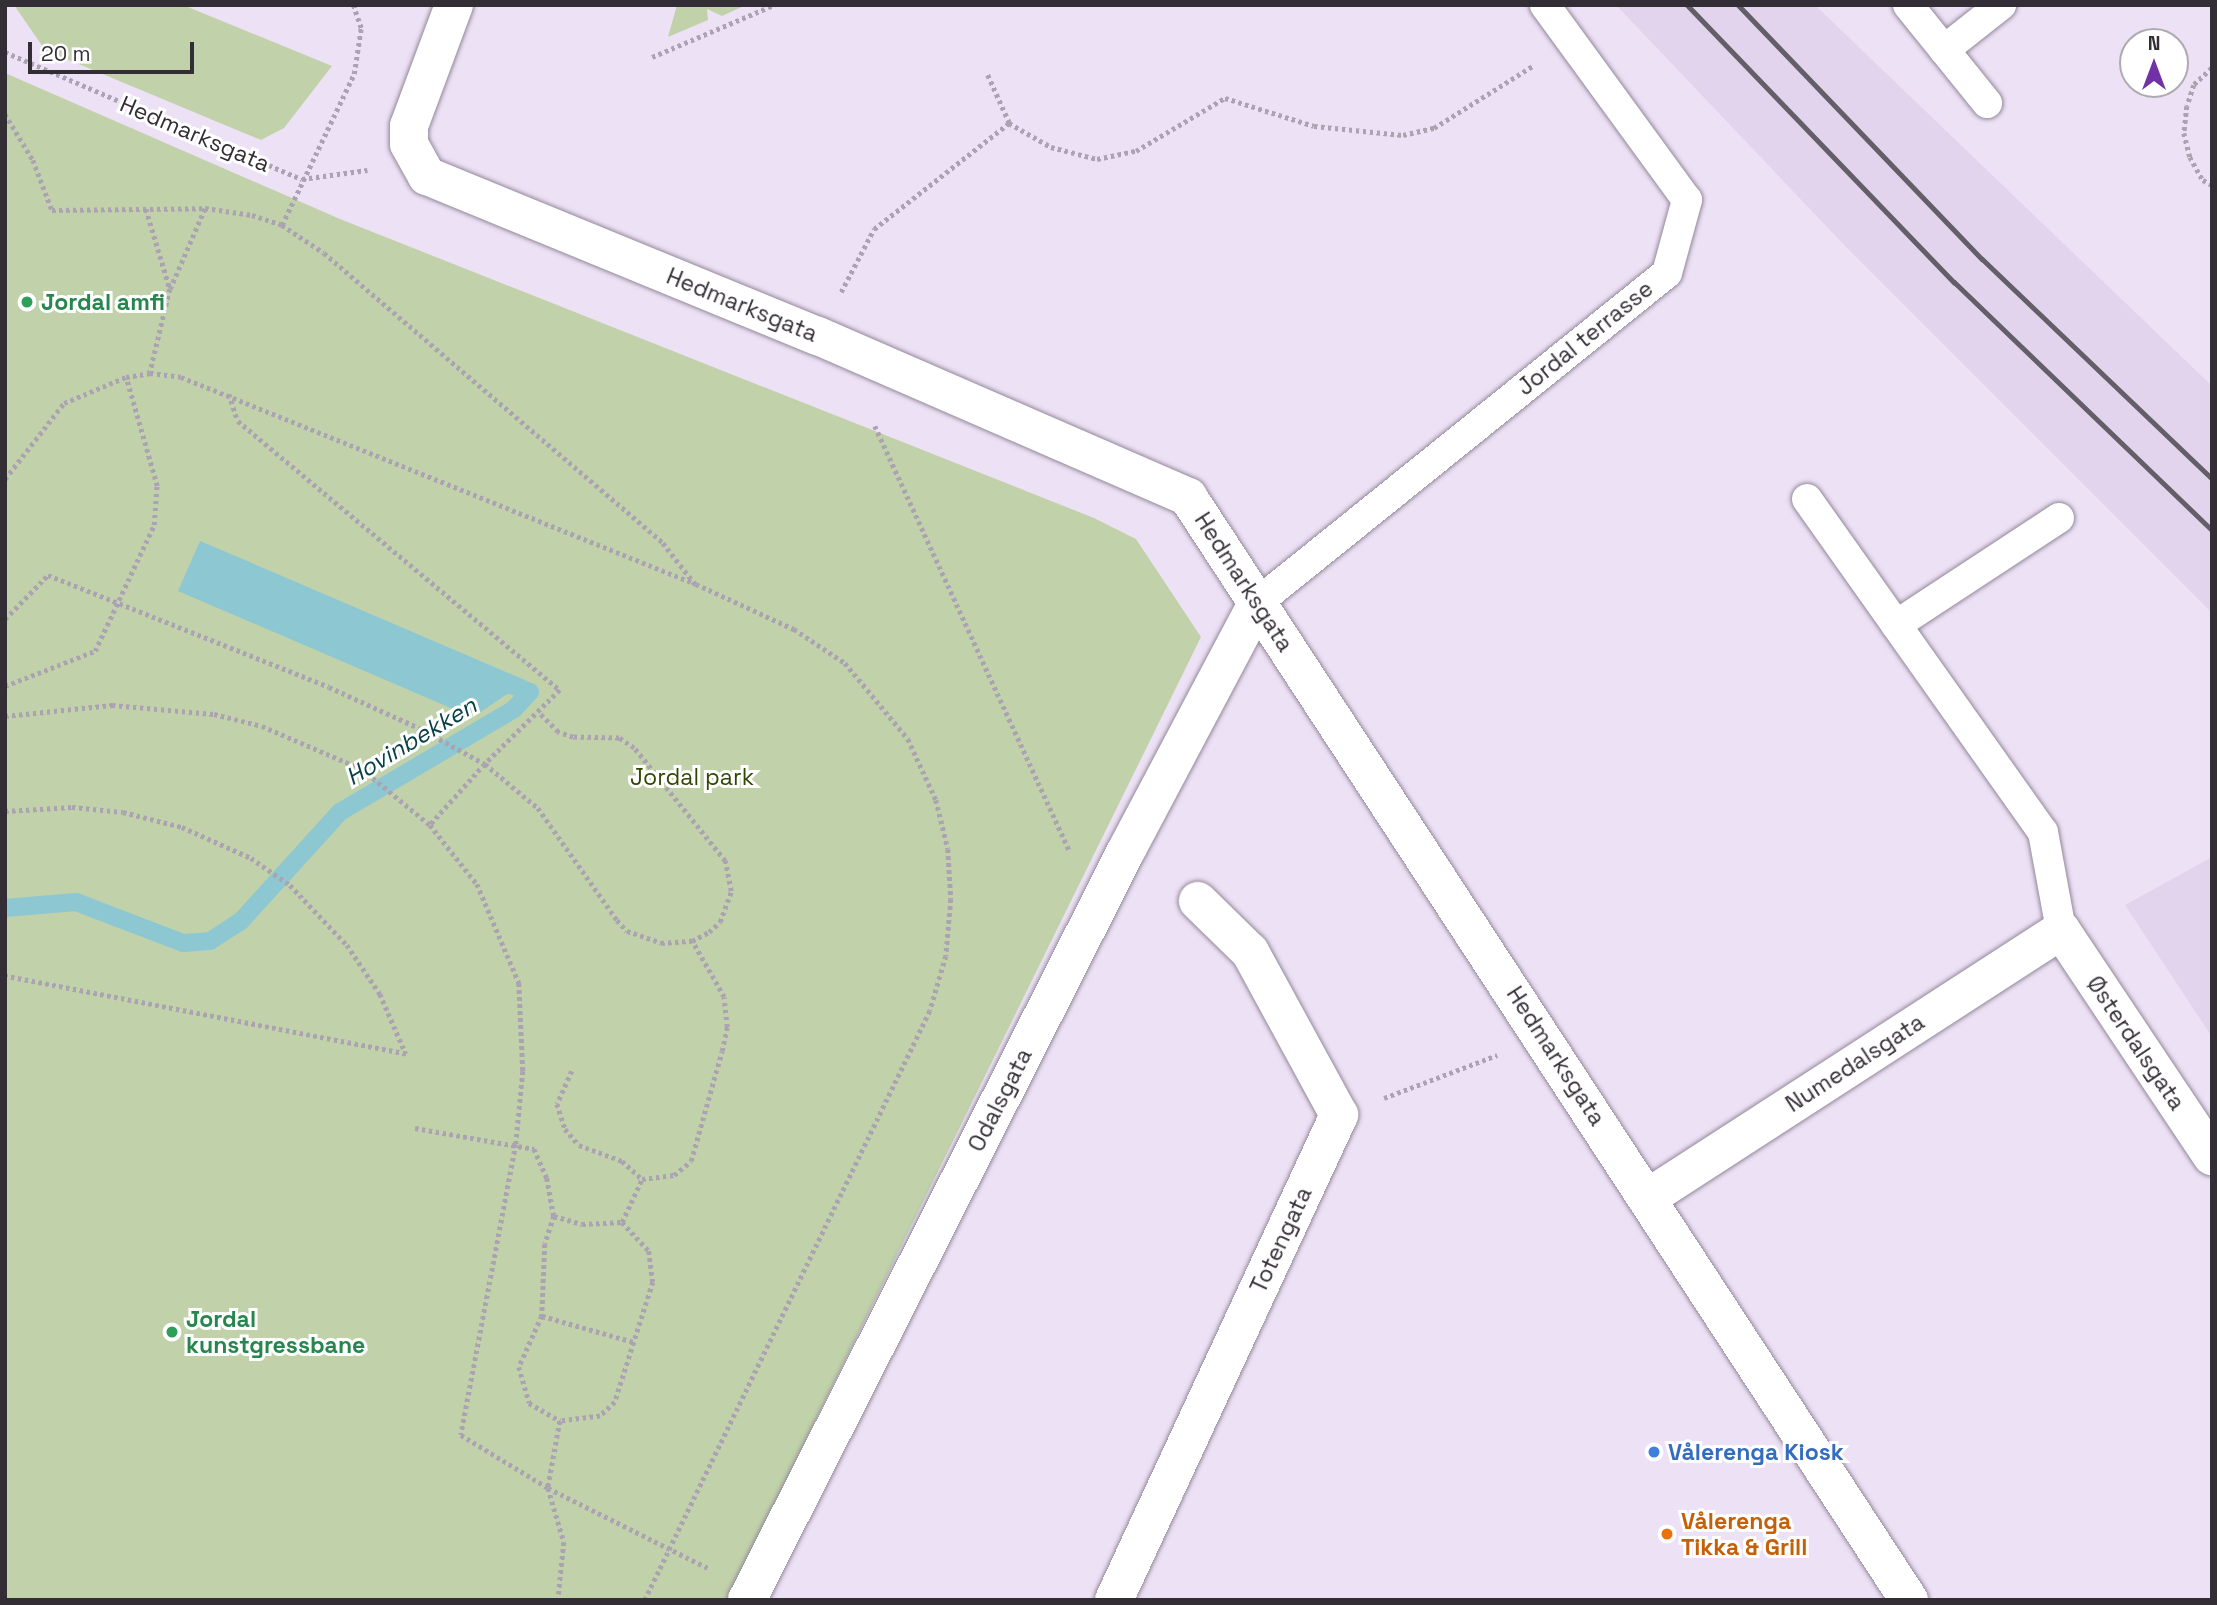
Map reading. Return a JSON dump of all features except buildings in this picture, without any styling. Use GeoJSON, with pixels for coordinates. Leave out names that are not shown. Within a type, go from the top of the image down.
{"type":"FeatureCollection","features":[{"type":"Feature","properties":{"kind":"street"},"geometry":{"type":"LineString","coordinates":[[416,163],[409,126],[454,5]]}},
{"type":"Feature","properties":{"kind":"street","name":"Hedmarksgata"},"geometry":{"type":"LineString","coordinates":[[416,163],[443,186],[818,336],[1188,497],[1649,1197],[1909,1600]]}},
{"type":"Feature","properties":{"kind":"street","name":"Odalsgata"},"geometry":{"type":"LineString","coordinates":[[749,1594],[1096,909],[1257,603]]}},
{"type":"Feature","properties":{"kind":"street"},"geometry":{"type":"LineString","coordinates":[[1198,901],[1250,952],[1339,1115]]}},
{"type":"Feature","properties":{"kind":"street","name":"Østerdalsgata"},"geometry":{"type":"LineString","coordinates":[[2061,930],[2212,1156]]}},
{"type":"Feature","properties":{"kind":"street","name":"Numedalsgata"},"geometry":{"type":"LineString","coordinates":[[1649,1197],[2061,930]]}},
{"type":"Feature","properties":{"kind":"street","name":"Totengata"},"geometry":{"type":"LineString","coordinates":[[1114,1600],[1339,1115]]}},
{"type":"Feature","properties":{"kind":"lane","name":"Jordal terrasse"},"geometry":{"type":"LineString","coordinates":[[1257,603],[1667,273],[1687,200],[1545,5]]}},
{"type":"Feature","properties":{"kind":"lane"},"geometry":{"type":"LineString","coordinates":[[1908,5],[1987,103]]}},
{"type":"Feature","properties":{"kind":"lane"},"geometry":{"type":"LineString","coordinates":[[1944,50],[2001,5]]}},
{"type":"Feature","properties":{"kind":"lane"},"geometry":{"type":"LineString","coordinates":[[1807,499],[2043,832],[2061,930]]}},
{"type":"Feature","properties":{"kind":"lane"},"geometry":{"type":"LineString","coordinates":[[1896,625],[2059,518]]}},
{"type":"Feature","properties":{"kind":"path"},"geometry":{"type":"LineString","coordinates":[[282,225],[354,74],[361,28],[354,5]]}},
{"type":"Feature","properties":{"kind":"path"},"geometry":{"type":"LineString","coordinates":[[652,57],[774,5]]}},
{"type":"Feature","properties":{"kind":"path"},"geometry":{"type":"LineString","coordinates":[[987,74],[1009,123],[1051,147],[1097,159],[1136,151],[1225,98],[1314,126],[1403,135],[1434,128],[1573,41]]}},
{"type":"Feature","properties":{"kind":"path","name":"Hedmarksgata"},"geometry":{"type":"LineString","coordinates":[[5,52],[302,179]]}},
{"type":"Feature","properties":{"kind":"path"},"geometry":{"type":"LineString","coordinates":[[2212,68],[2194,85],[2184,134],[2190,157],[2203,180],[2212,185]]}},
{"type":"Feature","properties":{"kind":"path"},"geometry":{"type":"LineString","coordinates":[[5,114],[33,160],[52,209],[205,208],[282,225],[324,253],[656,536],[696,584]]}},
{"type":"Feature","properties":{"kind":"path"},"geometry":{"type":"LineString","coordinates":[[818,336],[874,229],[1009,123]]}},
{"type":"Feature","properties":{"kind":"path"},"geometry":{"type":"LineString","coordinates":[[302,179],[416,163]]}},
{"type":"Feature","properties":{"kind":"path"},"geometry":{"type":"LineString","coordinates":[[150,373],[170,289],[205,208]]}},
{"type":"Feature","properties":{"kind":"path"},"geometry":{"type":"LineString","coordinates":[[146,209],[170,289]]}},
{"type":"Feature","properties":{"kind":"path"},"geometry":{"type":"LineString","coordinates":[[5,479],[64,402],[126,377],[150,373],[229,394],[696,584],[794,629],[845,663],[887,709],[908,739],[936,800],[948,849],[951,899],[946,956],[930,1011],[645,1600]]}},
{"type":"Feature","properties":{"kind":"path"},"geometry":{"type":"LineString","coordinates":[[5,686],[95,651],[154,525],[157,486],[126,377]]}},
{"type":"Feature","properties":{"kind":"path"},"geometry":{"type":"LineString","coordinates":[[229,394],[238,421],[560,690],[485,764],[430,825]]}},
{"type":"Feature","properties":{"kind":"path"},"geometry":{"type":"LineString","coordinates":[[875,426],[1096,909]]}},
{"type":"Feature","properties":{"kind":"path"},"geometry":{"type":"LineString","coordinates":[[5,619],[48,575],[329,687],[485,764],[538,808],[627,931],[662,943],[692,941],[709,932],[725,909],[731,891],[725,861],[634,748],[619,738],[573,737],[558,732],[538,712]]}},
{"type":"Feature","properties":{"kind":"path"},"geometry":{"type":"LineString","coordinates":[[5,716],[112,705],[202,713],[250,723],[362,769],[430,825],[482,893],[519,983],[523,1072],[516,1144],[461,1435],[548,1488],[669,1549],[749,1594]]}},
{"type":"Feature","properties":{"kind":"path"},"geometry":{"type":"LineString","coordinates":[[5,811],[72,807],[123,812],[183,827],[251,858],[290,885],[347,945],[380,995],[406,1054],[5,976]]}},
{"type":"Feature","properties":{"kind":"path"},"geometry":{"type":"LineString","coordinates":[[572,1072],[557,1104],[565,1129],[579,1145],[622,1161],[642,1179],[674,1175],[691,1161],[727,1027],[724,997],[692,941]]}},
{"type":"Feature","properties":{"kind":"path"},"geometry":{"type":"LineString","coordinates":[[1339,1115],[1544,1037]]}},
{"type":"Feature","properties":{"kind":"path"},"geometry":{"type":"LineString","coordinates":[[415,1128],[516,1144],[534,1149],[540,1158],[554,1216],[545,1244],[542,1317],[523,1353],[520,1382],[537,1411],[560,1421],[589,1419],[608,1410],[653,1282],[653,1261],[622,1222]]}},
{"type":"Feature","properties":{"kind":"path"},"geometry":{"type":"LineString","coordinates":[[622,1222],[642,1179]]}},
{"type":"Feature","properties":{"kind":"path"},"geometry":{"type":"LineString","coordinates":[[554,1216],[593,1225],[622,1222]]}},
{"type":"Feature","properties":{"kind":"path"},"geometry":{"type":"LineString","coordinates":[[542,1317],[634,1342]]}},
{"type":"Feature","properties":{"kind":"path"},"geometry":{"type":"LineString","coordinates":[[558,1600],[564,1542],[548,1488],[560,1421]]}},
{"type":"Feature","properties":{"kind":"shaded area"},"geometry":{"type":"Polygon","coordinates":[[[1616,5],[1815,5],[2212,386],[2212,613],[1848,249],[1616,5]]]}},
{"type":"Feature","properties":{"kind":"shaded area"},"geometry":{"type":"Polygon","coordinates":[[[2212,857],[2212,1037],[2125,905],[2212,857]]]}},
{"type":"Feature","properties":{"kind":"green space"},"geometry":{"type":"Polygon","coordinates":[[[14,5],[183,5],[332,66],[284,128],[261,140],[45,50],[14,5]]]}},
{"type":"Feature","properties":{"kind":"green space"},"geometry":{"type":"Polygon","coordinates":[[[677,5],[746,5],[722,16],[707,9],[708,20],[668,37],[677,5]]]}},
{"type":"Feature","properties":{"kind":"green space","name":"Jordal park"},"geometry":{"type":"Polygon","coordinates":[[[5,73],[340,219],[1094,518],[1136,539],[1201,637],[727,1600],[5,1600],[5,73]]]}},
{"type":"Feature","properties":{"kind":"water"},"geometry":{"type":"Polygon","coordinates":[[[200,541],[527,681],[479,713],[460,712],[178,591],[200,541]]]}},
{"type":"Feature","properties":{"kind":"waterway","name":"Hovinbekken"},"geometry":{"type":"LineString","coordinates":[[5,908],[76,902],[183,943],[210,941],[241,921],[340,812],[514,709],[530,692],[497,680]]}},
{"type":"Feature","properties":{"kind":"railway"},"geometry":{"type":"LineString","coordinates":[[1687,5],[1954,282],[2212,530]]}},
{"type":"Feature","properties":{"kind":"railway"},"geometry":{"type":"LineString","coordinates":[[1738,5],[1982,259],[2212,479]]}},
{"type":"Feature","properties":{"kind":"place","name":"Jordal amfi"},"geometry":{"type":"Point","coordinates":[27,302]}},
{"type":"Feature","properties":{"kind":"place","name":"Jordal kunstgressbane"},"geometry":{"type":"Point","coordinates":[172,1332]}},
{"type":"Feature","properties":{"kind":"place","name":"Vålerenga Kiosk"},"geometry":{"type":"Point","coordinates":[1654,1452]}},
{"type":"Feature","properties":{"kind":"place","name":"Vålerenga Tikka & Grill"},"geometry":{"type":"Point","coordinates":[1667,1534]}}]}
